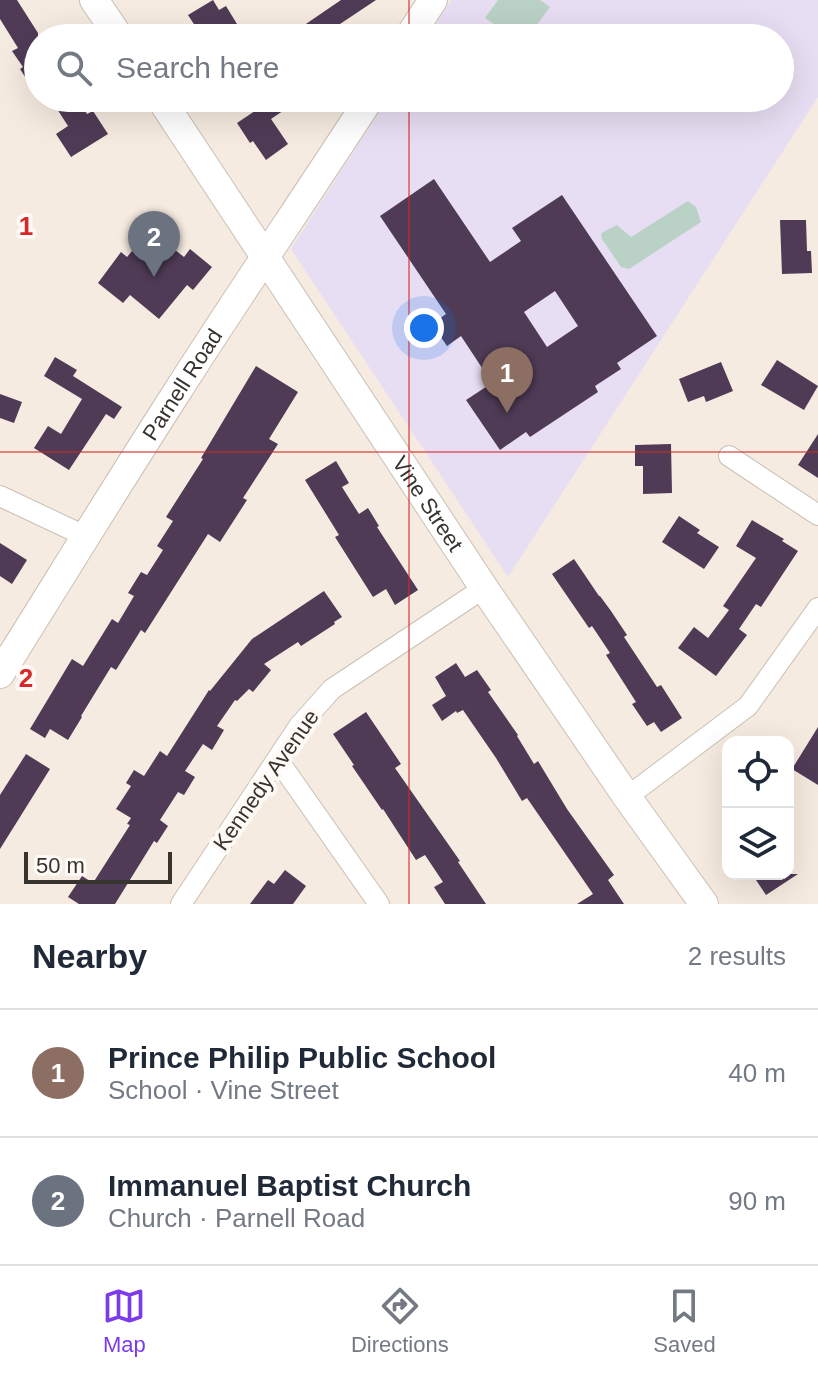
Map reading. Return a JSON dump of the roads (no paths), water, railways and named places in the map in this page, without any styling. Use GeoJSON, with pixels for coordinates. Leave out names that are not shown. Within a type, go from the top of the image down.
{"type":"FeatureCollection","features":[{"type":"Feature","properties":{"kind":"street"},"geometry":{"type":"LineString","coordinates":[[94,0],[110,24]]}},
{"type":"Feature","properties":{"kind":"street"},"geometry":{"type":"LineString","coordinates":[[417,24],[433,0]]}},
{"type":"Feature","properties":{"kind":"street","name":"Vine Street"},"geometry":{"type":"LineString","coordinates":[[169,112],[484,588],[704,904]]}},
{"type":"Feature","properties":{"kind":"street","name":"Parnell Road"},"geometry":{"type":"LineString","coordinates":[[0,674],[175,394],[361,112]]}},
{"type":"Feature","properties":{"kind":"street"},"geometry":{"type":"LineString","coordinates":[[729,456],[818,515]]}},
{"type":"Feature","properties":{"kind":"street"},"geometry":{"type":"LineString","coordinates":[[0,496],[87,537]]}},
{"type":"Feature","properties":{"kind":"street","name":"Kennedy Avenue"},"geometry":{"type":"LineString","coordinates":[[181,904],[299,726],[332,689],[484,588]]}},
{"type":"Feature","properties":{"kind":"street"},"geometry":{"type":"LineString","coordinates":[[627,797],[748,706],[818,608]]}},
{"type":"Feature","properties":{"kind":"street"},"geometry":{"type":"LineString","coordinates":[[278,760],[379,904]]}},
{"type":"Feature","properties":{"kind":"place","name":"Immanuel Baptist Church"},"geometry":{"type":"Point","coordinates":[154,277]}},
{"type":"Feature","properties":{"kind":"place","name":"Prince Philip Public School"},"geometry":{"type":"Point","coordinates":[507,413]}}]}
